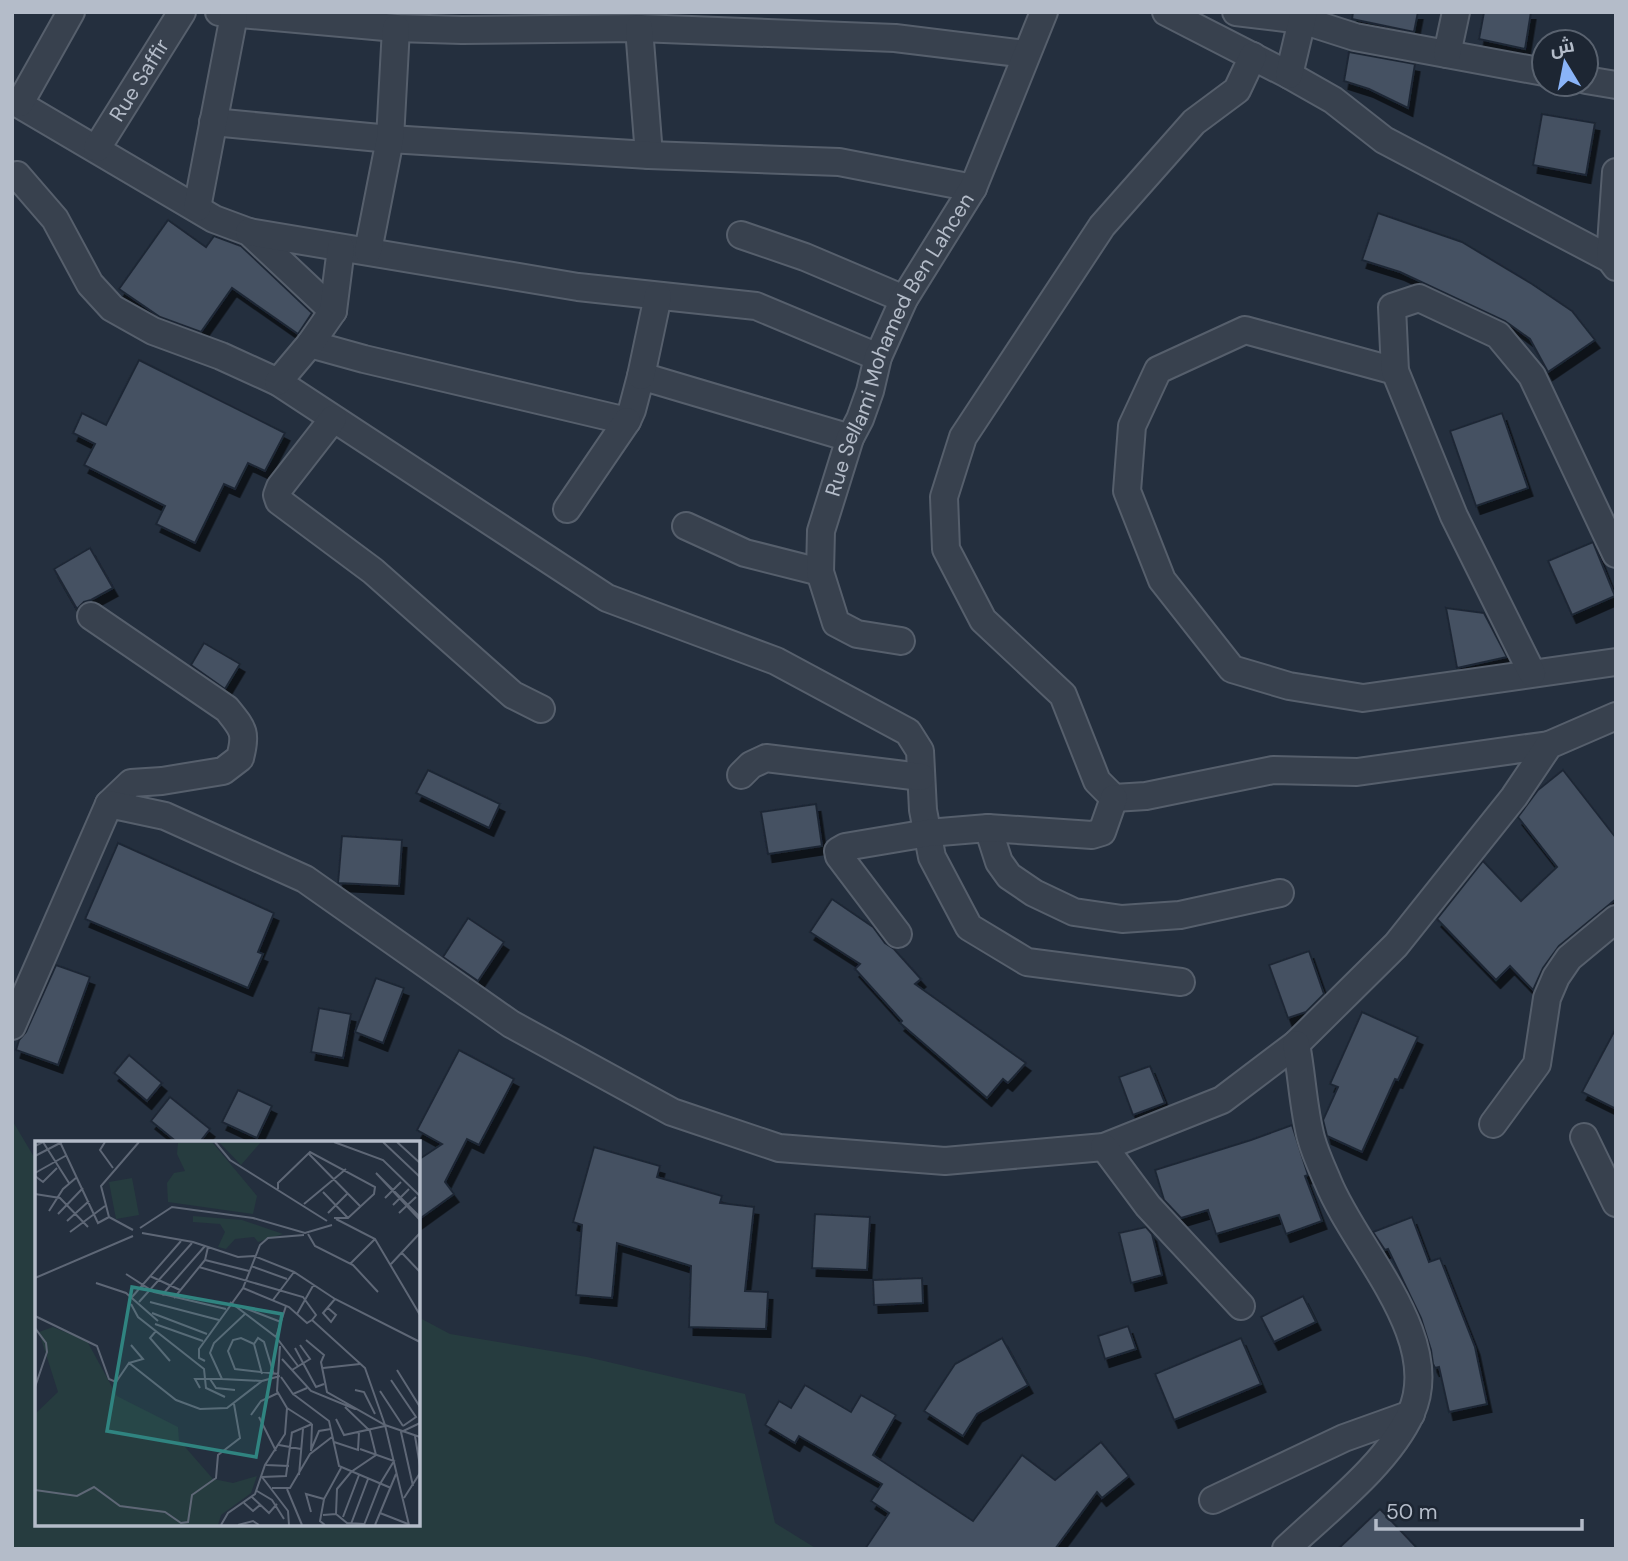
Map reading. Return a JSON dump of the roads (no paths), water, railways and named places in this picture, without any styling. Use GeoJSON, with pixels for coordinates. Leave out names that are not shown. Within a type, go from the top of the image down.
{"type":"FeatureCollection","features":[{"type":"Feature","properties":{"kind":"street"},"geometry":{"type":"LineString","coordinates":[[71,12],[16,101],[214,219],[249,232],[578,287],[756,306],[878,357]]}},
{"type":"Feature","properties":{"kind":"street","name":"Rue Saffir"},"geometry":{"type":"LineString","coordinates":[[97,148],[182,12]]}},
{"type":"Feature","properties":{"kind":"street","name":"Rue Sellami Mohamed Ben Lahcen"},"geometry":{"type":"LineString","coordinates":[[901,641],[857,634],[836,623],[820,572],[821,531],[850,438],[870,391],[878,357],[904,299],[973,188],[1044,12]]}},
{"type":"Feature","properties":{"kind":"street"},"geometry":{"type":"LineString","coordinates":[[1166,12],[1289,75],[1333,100],[1384,140],[1613,263],[1616,172]]}},
{"type":"Feature","properties":{"kind":"street"},"geometry":{"type":"LineString","coordinates":[[1236,12],[1303,16],[1355,37],[1530,69]]}},
{"type":"Feature","properties":{"kind":"street"},"geometry":{"type":"LineString","coordinates":[[1447,54],[1456,12]]}},
{"type":"Feature","properties":{"kind":"street"},"geometry":{"type":"LineString","coordinates":[[197,208],[213,122],[226,14],[331,17],[396,28],[467,21],[895,38],[1026,54]]}},
{"type":"Feature","properties":{"kind":"street"},"geometry":{"type":"LineString","coordinates":[[1289,75],[1303,16]]}},
{"type":"Feature","properties":{"kind":"street"},"geometry":{"type":"LineString","coordinates":[[368,251],[390,139],[396,28]]}},
{"type":"Feature","properties":{"kind":"street"},"geometry":{"type":"LineString","coordinates":[[639,28],[649,155]]}},
{"type":"Feature","properties":{"kind":"street"},"geometry":{"type":"LineString","coordinates":[[1253,56],[1237,90],[1194,122],[1102,226],[963,437],[944,497],[946,549],[983,620],[1063,695],[1097,781],[1114,797],[1146,796],[1273,771],[1357,772],[1549,745],[1616,716]]}},
{"type":"Feature","properties":{"kind":"street"},"geometry":{"type":"LineString","coordinates":[[213,122],[390,139],[649,155],[839,162],[973,188]]}},
{"type":"Feature","properties":{"kind":"street"},"geometry":{"type":"LineString","coordinates":[[17,176],[55,219],[90,284],[112,308],[153,331],[221,356],[278,383],[607,598],[776,661],[908,732],[920,751],[932,857],[969,927],[1027,962],[1181,982]]}},
{"type":"Feature","properties":{"kind":"street"},"geometry":{"type":"LineString","coordinates":[[249,232],[333,311]]}},
{"type":"Feature","properties":{"kind":"street"},"geometry":{"type":"LineString","coordinates":[[741,235],[805,257],[904,299]]}},
{"type":"Feature","properties":{"kind":"street"},"geometry":{"type":"LineString","coordinates":[[278,383],[333,311],[341,248]]}},
{"type":"Feature","properties":{"kind":"street"},"geometry":{"type":"LineString","coordinates":[[567,509],[632,410],[658,296]]}},
{"type":"Feature","properties":{"kind":"street"},"geometry":{"type":"LineString","coordinates":[[1532,673],[1454,516],[1395,371],[1392,307],[1419,298],[1498,335],[1532,376],[1616,554]]}},
{"type":"Feature","properties":{"kind":"street"},"geometry":{"type":"LineString","coordinates":[[1395,371],[1245,330],[1158,370],[1132,426],[1127,491],[1162,580],[1232,669],[1289,686],[1363,698],[1616,662]]}},
{"type":"Feature","properties":{"kind":"street"},"geometry":{"type":"LineString","coordinates":[[310,344],[627,421]]}},
{"type":"Feature","properties":{"kind":"street"},"geometry":{"type":"LineString","coordinates":[[641,376],[850,438]]}},
{"type":"Feature","properties":{"kind":"street"},"geometry":{"type":"LineString","coordinates":[[333,419],[280,487],[277,495],[279,501],[373,571],[513,695],[541,709]]}},
{"type":"Feature","properties":{"kind":"street"},"geometry":{"type":"LineString","coordinates":[[686,526],[745,553],[820,572]]}},
{"type":"Feature","properties":{"kind":"street"},"geometry":{"type":"LineString","coordinates":[[12,1026],[109,804],[131,783],[223,771],[240,758],[245,741],[243,730],[227,709],[91,615]]}},
{"type":"Feature","properties":{"kind":"street"},"geometry":{"type":"LineString","coordinates":[[109,804],[165,816],[305,879],[511,1024],[672,1112],[779,1148],[945,1161],[1104,1147],[1222,1100],[1296,1044],[1396,946],[1514,797],[1549,745]]}},
{"type":"Feature","properties":{"kind":"street"},"geometry":{"type":"LineString","coordinates":[[741,775],[751,765],[766,758],[922,777]]}},
{"type":"Feature","properties":{"kind":"street"},"geometry":{"type":"LineString","coordinates":[[898,934],[839,856],[838,851],[845,847],[928,833],[988,828],[1092,835],[1102,832],[1114,797]]}},
{"type":"Feature","properties":{"kind":"street"},"geometry":{"type":"LineString","coordinates":[[988,828],[999,862],[1009,876],[1034,893],[1074,912],[1122,919],[1180,915],[1280,893]]}},
{"type":"Feature","properties":{"kind":"street"},"geometry":{"type":"LineString","coordinates":[[1493,1124],[1537,1064],[1548,998],[1556,977],[1569,958],[1616,919]]}},
{"type":"Feature","properties":{"kind":"street"},"geometry":{"type":"LineString","coordinates":[[1286,1549],[1384,1456],[1411,1414],[1420,1369],[1410,1334],[1394,1297],[1329,1186],[1311,1138],[1296,1044]]}},
{"type":"Feature","properties":{"kind":"street"},"geometry":{"type":"LineString","coordinates":[[1584,1137],[1616,1203]]}},
{"type":"Feature","properties":{"kind":"street"},"geometry":{"type":"LineString","coordinates":[[1104,1147],[1148,1206],[1241,1306]]}},
{"type":"Feature","properties":{"kind":"street"},"geometry":{"type":"LineString","coordinates":[[1213,1500],[1344,1438],[1411,1414]]}}]}
